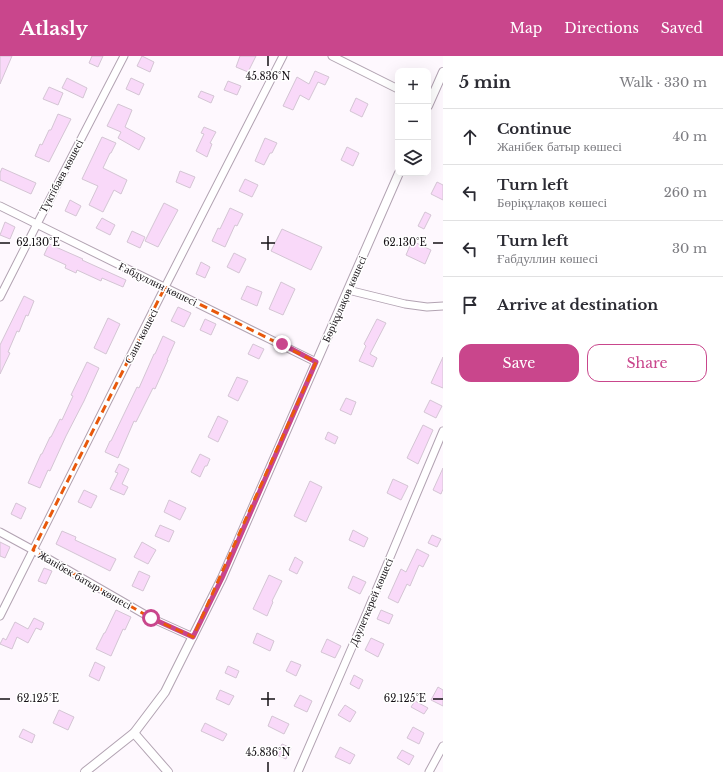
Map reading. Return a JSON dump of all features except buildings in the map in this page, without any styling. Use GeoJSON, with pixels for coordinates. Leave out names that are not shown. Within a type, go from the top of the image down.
{"type":"FeatureCollection","features":[{"type":"Feature","properties":{"kind":"street","name":"Түктібаев көшесі"},"geometry":{"type":"LineString","coordinates":[[0,297],[36,224],[124,56]]}},
{"type":"Feature","properties":{"kind":"street","name":"Саин көшесі"},"geometry":{"type":"LineString","coordinates":[[0,616],[283,56]]}},
{"type":"Feature","properties":{"kind":"street"},"geometry":{"type":"LineString","coordinates":[[332,56],[395,88]]}},
{"type":"Feature","properties":{"kind":"street"},"geometry":{"type":"LineString","coordinates":[[428,104],[443,72]]}},
{"type":"Feature","properties":{"kind":"street","name":"Бөріқұлақов көшесі"},"geometry":{"type":"LineString","coordinates":[[85,772],[134,733],[166,692],[222,578],[398,176]]}},
{"type":"Feature","properties":{"kind":"street","name":"Ғабдуллин көшесі"},"geometry":{"type":"LineString","coordinates":[[0,206],[316,362]]}},
{"type":"Feature","properties":{"kind":"street"},"geometry":{"type":"LineString","coordinates":[[348,290],[405,304],[427,307],[443,306]]}},
{"type":"Feature","properties":{"kind":"street","name":"Дәулеткерей көшесі"},"geometry":{"type":"LineString","coordinates":[[298,772],[443,432]]}},
{"type":"Feature","properties":{"kind":"street","name":"Жанібек батыр көшесі"},"geometry":{"type":"LineString","coordinates":[[0,532],[151,618],[193,637]]}},
{"type":"Feature","properties":{"kind":"street"},"geometry":{"type":"LineString","coordinates":[[134,733],[168,772]]}},
{"type":"Feature","properties":{"kind":"street"},"geometry":{"type":"LineString","coordinates":[[429,772],[443,746]]}},
{"type":"Feature","properties":{"kind":"highlighted area"},"geometry":{"type":"Polygon","coordinates":[[[165,287],[316,362],[193,637],[151,618],[33,550],[165,287]]]}},
{"type":"Feature","properties":{"kind":"route"},"geometry":{"type":"LineString","coordinates":[[151,618],[193,637],[222,578],[316,362],[282,344]]}}]}
